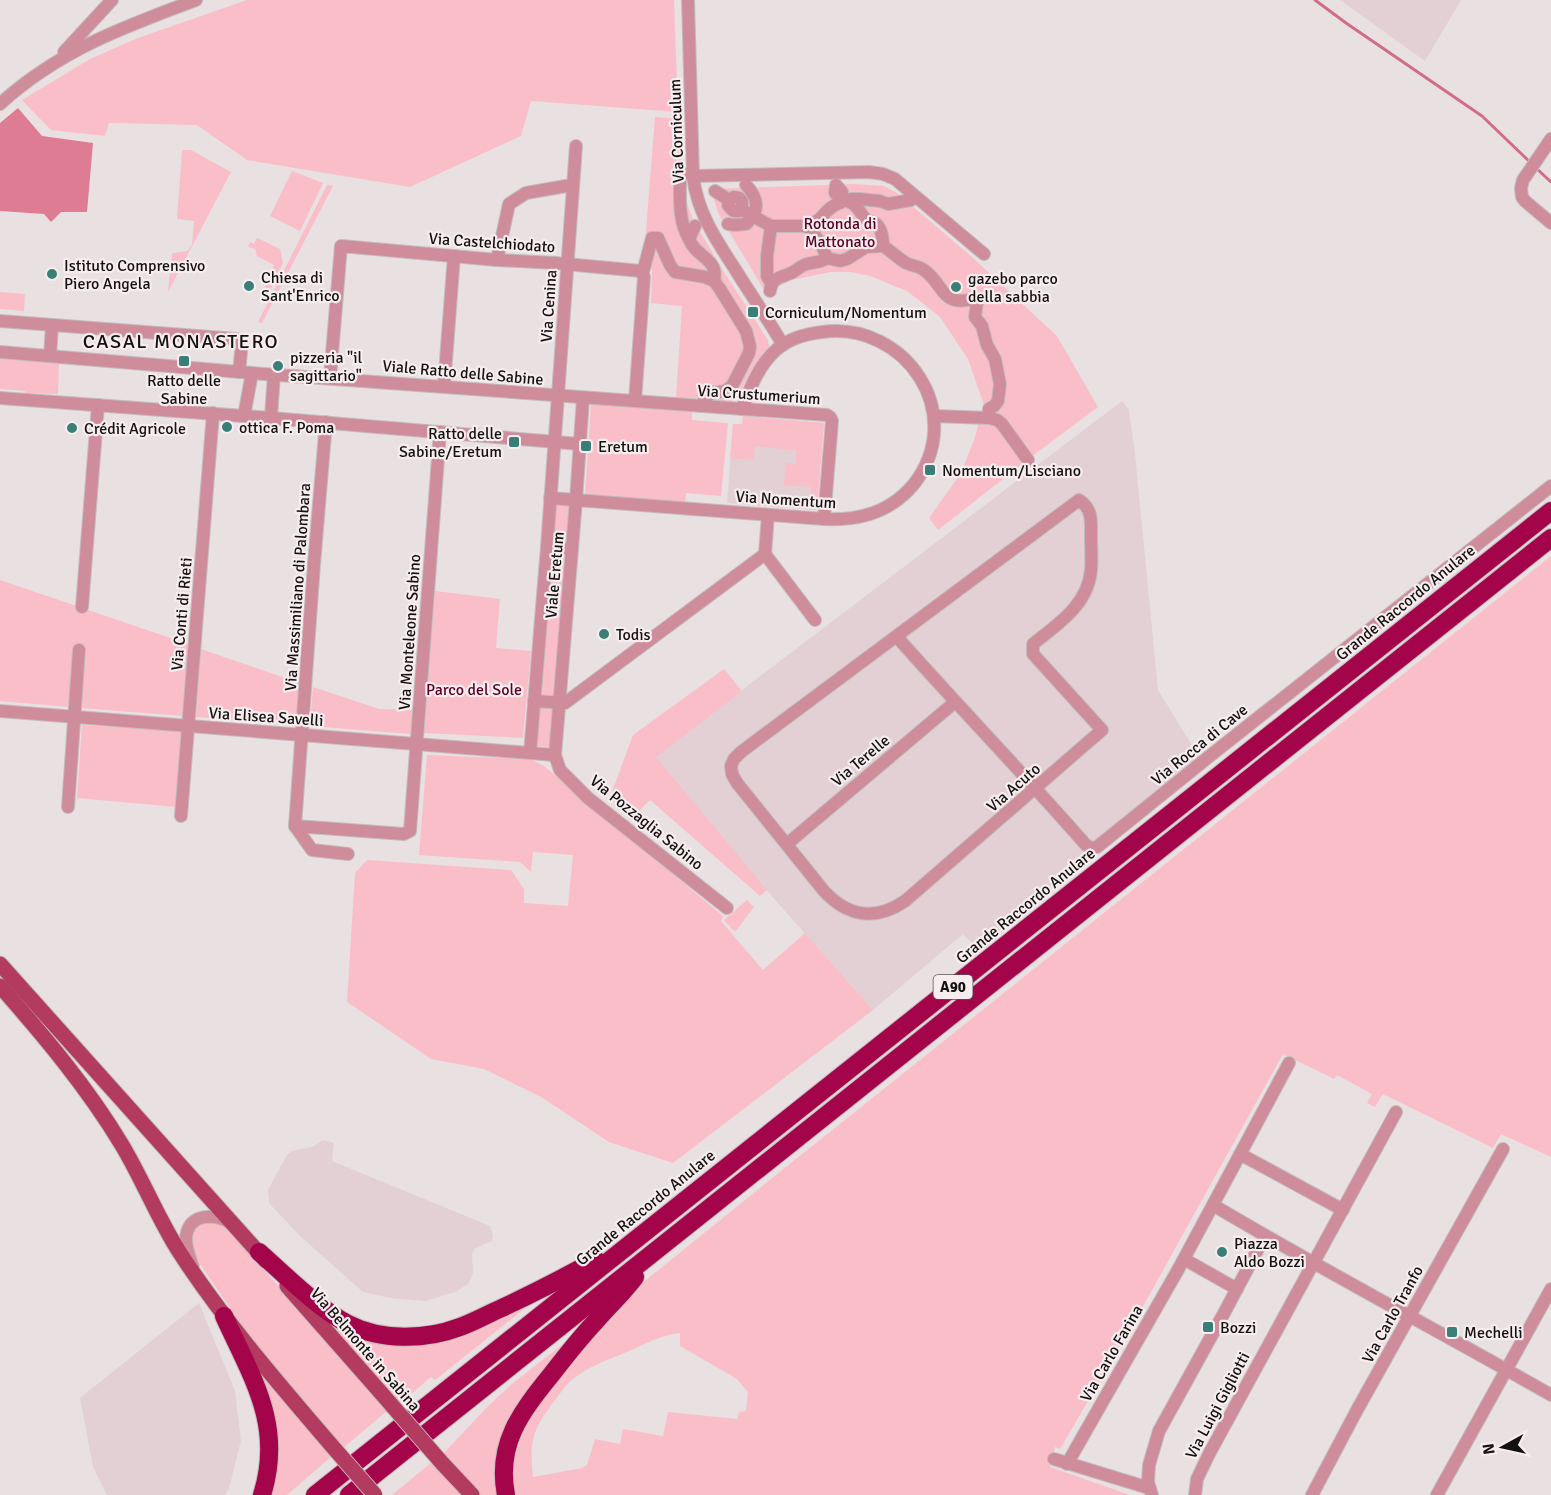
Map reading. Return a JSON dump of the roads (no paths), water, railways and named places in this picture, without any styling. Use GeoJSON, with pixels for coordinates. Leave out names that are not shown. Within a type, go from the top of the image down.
{"type":"FeatureCollection","features":[{"type":"Feature","properties":{"kind":"highway","name":"Grande Raccordo Anulare"},"geometry":{"type":"LineString","coordinates":[[315,1495],[1551,511]]}},
{"type":"Feature","properties":{"kind":"highway","name":"A90"},"geometry":{"type":"LineString","coordinates":[[363,1489],[652,1253],[1551,538]]}},
{"type":"Feature","properties":{"kind":"highway"},"geometry":{"type":"LineString","coordinates":[[259,1252],[319,1304],[346,1323],[374,1333],[414,1336],[435,1334],[460,1327],[532,1294],[635,1240]]}},
{"type":"Feature","properties":{"kind":"highway"},"geometry":{"type":"LineString","coordinates":[[506,1495],[504,1478],[507,1451],[520,1414],[594,1323],[629,1285],[652,1253]]}},
{"type":"Feature","properties":{"kind":"highway"},"geometry":{"type":"LineString","coordinates":[[224,1316],[266,1415],[270,1456],[262,1495]]}},
{"type":"Feature","properties":{"kind":"main road","name":"Via Belmonte in Sabina"},"geometry":{"type":"LineString","coordinates":[[0,964],[259,1252],[280,1279],[472,1495]]}},
{"type":"Feature","properties":{"kind":"main road"},"geometry":{"type":"LineString","coordinates":[[0,986],[53,1047],[102,1114],[131,1161],[175,1245],[224,1316],[332,1446],[363,1489]]}},
{"type":"Feature","properties":{"kind":"street"},"geometry":{"type":"LineString","coordinates":[[53,63],[112,0]]}},
{"type":"Feature","properties":{"kind":"street"},"geometry":{"type":"LineString","coordinates":[[170,0],[184,2]]}},
{"type":"Feature","properties":{"kind":"street"},"geometry":{"type":"LineString","coordinates":[[0,104],[38,72],[100,38],[184,2],[196,0]]}},
{"type":"Feature","properties":{"kind":"street","name":"Via Corniculum"},"geometry":{"type":"LineString","coordinates":[[688,0],[688,175],[703,217],[783,345]]}},
{"type":"Feature","properties":{"kind":"street"},"geometry":{"type":"LineString","coordinates":[[1551,139],[1521,186],[1524,199],[1551,223]]}},
{"type":"Feature","properties":{"kind":"street","name":"Via Cenina"},"geometry":{"type":"LineString","coordinates":[[558,396],[576,146]]}},
{"type":"Feature","properties":{"kind":"street"},"geometry":{"type":"LineString","coordinates":[[714,281],[714,266],[692,246],[683,229],[680,176],[857,172],[883,174],[895,179],[984,254]]}},
{"type":"Feature","properties":{"kind":"street"},"geometry":{"type":"LineString","coordinates":[[728,224],[746,224],[754,216],[757,203],[746,185]]}},
{"type":"Feature","properties":{"kind":"street"},"geometry":{"type":"LineString","coordinates":[[497,260],[509,204],[526,193],[566,186],[573,187]]}},
{"type":"Feature","properties":{"kind":"street"},"geometry":{"type":"LineString","coordinates":[[715,191],[729,200],[728,205],[732,210],[737,212],[742,210],[771,226],[804,226],[816,222],[826,211],[842,200],[859,199],[888,204],[911,200]]}},
{"type":"Feature","properties":{"kind":"street"},"geometry":{"type":"LineString","coordinates":[[842,200],[851,202],[866,220],[875,223],[883,239],[883,246]]}},
{"type":"Feature","properties":{"kind":"street"},"geometry":{"type":"LineString","coordinates":[[689,239],[696,226]]}},
{"type":"Feature","properties":{"kind":"street"},"geometry":{"type":"LineString","coordinates":[[771,226],[766,256],[766,276],[771,287],[776,278],[791,273],[806,264],[822,262],[827,258]]}},
{"type":"Feature","properties":{"kind":"street"},"geometry":{"type":"LineString","coordinates":[[804,226],[810,228],[816,235],[827,258]]}},
{"type":"Feature","properties":{"kind":"street"},"geometry":{"type":"LineString","coordinates":[[635,401],[643,272],[652,238],[658,238],[675,272],[705,277],[714,281],[746,331],[750,346],[749,353],[732,386],[725,392],[712,393],[701,406]]}},
{"type":"Feature","properties":{"kind":"street","name":"Via Castelchiodato"},"geometry":{"type":"LineString","coordinates":[[330,378],[340,246],[643,272]]}},
{"type":"Feature","properties":{"kind":"street"},"geometry":{"type":"LineString","coordinates":[[827,258],[840,261],[866,247],[883,246],[907,264],[924,270],[950,298],[959,301],[974,299],[976,302],[975,317],[982,326],[987,345],[995,359],[1000,384],[998,401],[989,409],[989,414]]}},
{"type":"Feature","properties":{"kind":"street"},"geometry":{"type":"LineString","coordinates":[[444,386],[454,256]]}},
{"type":"Feature","properties":{"kind":"street"},"geometry":{"type":"LineString","coordinates":[[0,321],[237,339],[242,342],[239,372]]}},
{"type":"Feature","properties":{"kind":"street"},"geometry":{"type":"LineString","coordinates":[[50,356],[52,326]]}},
{"type":"Feature","properties":{"kind":"street","name":"Via Nomentum"},"geometry":{"type":"LineString","coordinates":[[550,498],[846,520],[883,509],[903,496],[917,479],[928,458],[934,438],[931,401],[911,366],[894,350],[872,337],[847,331],[829,331],[797,337],[783,345],[773,353],[757,374],[742,409]]}},
{"type":"Feature","properties":{"kind":"street","name":"Viale Ratto delle Sabine"},"geometry":{"type":"LineString","coordinates":[[0,352],[583,398]]}},
{"type":"Feature","properties":{"kind":"street"},"geometry":{"type":"LineString","coordinates":[[244,416],[252,373]]}},
{"type":"Feature","properties":{"kind":"street"},"geometry":{"type":"LineString","coordinates":[[271,418],[274,374]]}},
{"type":"Feature","properties":{"kind":"street","name":"Viale Eretum"},"geometry":{"type":"LineString","coordinates":[[530,753],[558,396]]}},
{"type":"Feature","properties":{"kind":"street"},"geometry":{"type":"LineString","coordinates":[[0,398],[213,413],[580,444]]}},
{"type":"Feature","properties":{"kind":"street","name":"Viale Eretum"},"geometry":{"type":"LineString","coordinates":[[555,755],[583,398]]}},
{"type":"Feature","properties":{"kind":"street","name":"Via Crustumerium"},"geometry":{"type":"LineString","coordinates":[[583,398],[827,415],[832,421],[824,519]]}},
{"type":"Feature","properties":{"kind":"street"},"geometry":{"type":"LineString","coordinates":[[82,607],[98,405]]}},
{"type":"Feature","properties":{"kind":"street","name":"Via Conti di Rieti"},"geometry":{"type":"LineString","coordinates":[[181,816],[213,413]]}},
{"type":"Feature","properties":{"kind":"street"},"geometry":{"type":"LineString","coordinates":[[934,416],[997,420],[1028,460]]}},
{"type":"Feature","properties":{"kind":"street","name":"Via Massimiliano di Palombara"},"geometry":{"type":"LineString","coordinates":[[296,826],[326,422]]}},
{"type":"Feature","properties":{"kind":"street","name":"Via Monteleone Sabino"},"geometry":{"type":"LineString","coordinates":[[296,826],[404,834],[410,829],[440,432]]}},
{"type":"Feature","properties":{"kind":"street","name":"Via Rocca di Cave"},"geometry":{"type":"LineString","coordinates":[[897,636],[955,702],[1037,788],[1086,845],[1092,848],[1551,486]]}},
{"type":"Feature","properties":{"kind":"street","name":"Via Acuto"},"geometry":{"type":"LineString","coordinates":[[1079,500],[1085,504],[1091,515],[1091,569],[1087,587],[1075,609],[1033,644],[1032,650],[1033,654],[1102,730],[905,901],[881,913],[858,913],[837,903],[824,891],[739,786],[731,769],[734,759],[741,752],[897,636],[1079,500]]}},
{"type":"Feature","properties":{"kind":"street"},"geometry":{"type":"LineString","coordinates":[[768,514],[765,554],[815,620]]}},
{"type":"Feature","properties":{"kind":"street"},"geometry":{"type":"LineString","coordinates":[[547,547],[572,549]]}},
{"type":"Feature","properties":{"kind":"street"},"geometry":{"type":"LineString","coordinates":[[534,701],[565,703],[765,554]]}},
{"type":"Feature","properties":{"kind":"street"},"geometry":{"type":"LineString","coordinates":[[68,807],[79,650]]}},
{"type":"Feature","properties":{"kind":"street","name":"Via Terelle"},"geometry":{"type":"LineString","coordinates":[[787,844],[955,702]]}},
{"type":"Feature","properties":{"kind":"street","name":"Via Elisea Savelli"},"geometry":{"type":"LineString","coordinates":[[0,711],[555,755]]}},
{"type":"Feature","properties":{"kind":"street","name":"Via Pozzaglia Sabino"},"geometry":{"type":"LineString","coordinates":[[555,755],[563,774],[588,798],[727,908]]}},
{"type":"Feature","properties":{"kind":"street"},"geometry":{"type":"LineString","coordinates":[[296,826],[312,850],[348,854]]}},
{"type":"Feature","properties":{"kind":"street"},"geometry":{"type":"LineString","coordinates":[[1237,1289],[1184,1259],[1289,1063]]}},
{"type":"Feature","properties":{"kind":"street","name":"Via Luigi Gigliotti"},"geometry":{"type":"LineString","coordinates":[[1195,1495],[1197,1479],[1209,1454],[1396,1113]]}},
{"type":"Feature","properties":{"kind":"street","name":"Via Carlo Tranfo"},"geometry":{"type":"LineString","coordinates":[[1312,1495],[1503,1149]]}},
{"type":"Feature","properties":{"kind":"street"},"geometry":{"type":"LineString","coordinates":[[1240,1154],[1343,1210]]}},
{"type":"Feature","properties":{"kind":"street"},"geometry":{"type":"LineString","coordinates":[[1213,1205],[1314,1264],[1551,1395]]}},
{"type":"Feature","properties":{"kind":"street"},"geometry":{"type":"LineString","coordinates":[[200,1282],[188,1250],[186,1240],[188,1231],[197,1220],[208,1216],[218,1217],[234,1225]]}},
{"type":"Feature","properties":{"kind":"street"},"geometry":{"type":"LineString","coordinates":[[1054,1459],[1150,1491],[1149,1465],[1159,1431],[1265,1236]]}},
{"type":"Feature","properties":{"kind":"street","name":"Via Carlo Farina"},"geometry":{"type":"LineString","coordinates":[[1067,1464],[1184,1259]]}},
{"type":"Feature","properties":{"kind":"street"},"geometry":{"type":"LineString","coordinates":[[1437,1495],[1551,1288]]}},
{"type":"Feature","properties":{"kind":"waterway"},"geometry":{"type":"LineString","coordinates":[[1315,0],[1482,116],[1531,163]]}},
{"type":"Feature","properties":{"kind":"waterway"},"geometry":{"type":"LineString","coordinates":[[1536,168],[1551,182]]}},
{"type":"Feature","properties":{"kind":"place","name":"Istituto Comprensivo Piero Angela"},"geometry":{"type":"Point","coordinates":[52,274]}},
{"type":"Feature","properties":{"kind":"place","name":"Chiesa di Sant'Enrico"},"geometry":{"type":"Point","coordinates":[249,286]}},
{"type":"Feature","properties":{"kind":"place","name":"gazebo parco della sabbia"},"geometry":{"type":"Point","coordinates":[956,287]}},
{"type":"Feature","properties":{"kind":"place","name":"Corniculum/Nomentum"},"geometry":{"type":"Point","coordinates":[753,312]}},
{"type":"Feature","properties":{"kind":"place","name":"Ratto delle Sabine"},"geometry":{"type":"Point","coordinates":[184,361]}},
{"type":"Feature","properties":{"kind":"place","name":"pizzeria \"il sagittario\""},"geometry":{"type":"Point","coordinates":[278,366]}},
{"type":"Feature","properties":{"kind":"place","name":"ottica F. Poma"},"geometry":{"type":"Point","coordinates":[227,427]}},
{"type":"Feature","properties":{"kind":"place","name":"Crédit Agricole"},"geometry":{"type":"Point","coordinates":[72,428]}},
{"type":"Feature","properties":{"kind":"place","name":"Ratto delle Sabine/Eretum"},"geometry":{"type":"Point","coordinates":[514,442]}},
{"type":"Feature","properties":{"kind":"place","name":"Eretum"},"geometry":{"type":"Point","coordinates":[586,446]}},
{"type":"Feature","properties":{"kind":"place","name":"Nomentum/Lisciano"},"geometry":{"type":"Point","coordinates":[930,470]}},
{"type":"Feature","properties":{"kind":"place","name":"Todis"},"geometry":{"type":"Point","coordinates":[604,634]}},
{"type":"Feature","properties":{"kind":"place","name":"Piazza Aldo Bozzi"},"geometry":{"type":"Point","coordinates":[1222,1252]}},
{"type":"Feature","properties":{"kind":"place","name":"Bozzi"},"geometry":{"type":"Point","coordinates":[1208,1327]}},
{"type":"Feature","properties":{"kind":"place","name":"Mechelli"},"geometry":{"type":"Point","coordinates":[1452,1332]}},
{"type":"Feature","properties":{"kind":"district","name":"CASAL MONASTERO"},"geometry":{"type":"Point","coordinates":[181,341]}},
{"type":"Feature","properties":{"kind":"park label","name":"Rotonda di Mattonato"},"geometry":{"type":"Point","coordinates":[840,232]}},
{"type":"Feature","properties":{"kind":"park label","name":"Parco del Sole"},"geometry":{"type":"Point","coordinates":[474,689]}}]}
